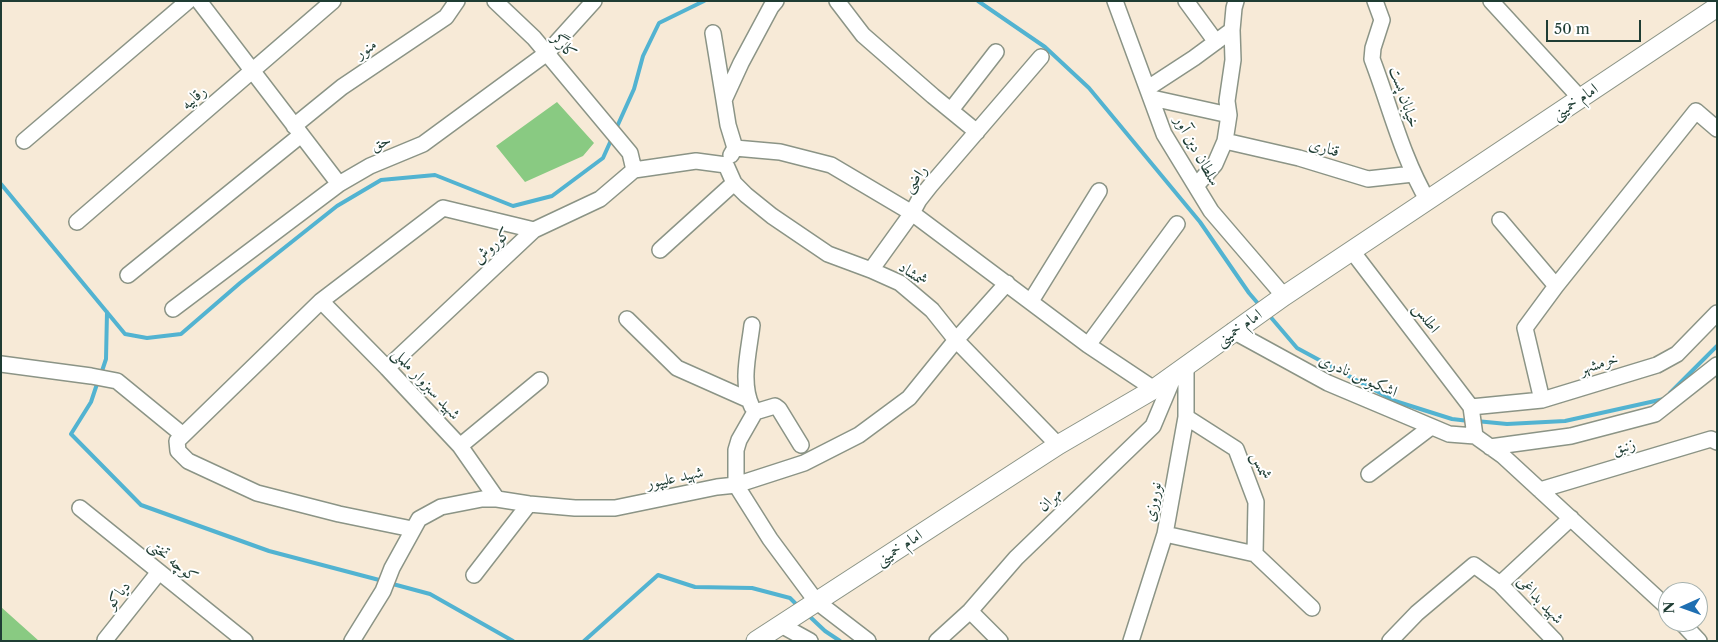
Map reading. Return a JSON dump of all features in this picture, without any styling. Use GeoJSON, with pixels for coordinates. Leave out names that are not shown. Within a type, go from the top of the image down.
{"type":"FeatureCollection","features":[{"type":"Feature","properties":{"kind":"main road","name":"امام خمینی"},"geometry":{"type":"LineString","coordinates":[[756,641],[1058,446],[1154,389],[1249,320],[1717,8]]}},
{"type":"Feature","properties":{"kind":"street"},"geometry":{"type":"LineString","coordinates":[[24,141],[188,1]]}},
{"type":"Feature","properties":{"kind":"street"},"geometry":{"type":"LineString","coordinates":[[199,1],[339,184]]}},
{"type":"Feature","properties":{"kind":"street","name":"رقابیه"},"geometry":{"type":"LineString","coordinates":[[77,222],[333,1]]}},
{"type":"Feature","properties":{"kind":"street","name":"منور"},"geometry":{"type":"LineString","coordinates":[[128,275],[297,131],[342,87],[446,16],[457,1]]}},
{"type":"Feature","properties":{"kind":"street","name":"کارگر"},"geometry":{"type":"LineString","coordinates":[[495,1],[534,38],[630,153],[634,170]]}},
{"type":"Feature","properties":{"kind":"street","name":"حق"},"geometry":{"type":"LineString","coordinates":[[173,309],[339,184],[370,166],[423,144],[546,52],[594,1]]}},
{"type":"Feature","properties":{"kind":"street"},"geometry":{"type":"LineString","coordinates":[[724,100],[741,63],[776,1]]}},
{"type":"Feature","properties":{"kind":"street"},"geometry":{"type":"LineString","coordinates":[[837,1],[863,35],[977,132]]}},
{"type":"Feature","properties":{"kind":"street","name":"سلطان دین آور"},"geometry":{"type":"LineString","coordinates":[[1115,1],[1164,134],[1211,211],[1278,301]]}},
{"type":"Feature","properties":{"kind":"street"},"geometry":{"type":"LineString","coordinates":[[1186,1],[1216,42]]}},
{"type":"Feature","properties":{"kind":"street"},"geometry":{"type":"LineString","coordinates":[[1196,186],[1215,164],[1225,141],[1229,115],[1227,101],[1233,60],[1232,30],[1236,1]]}},
{"type":"Feature","properties":{"kind":"street","name":"خیابان پست"},"geometry":{"type":"LineString","coordinates":[[1375,1],[1382,20],[1373,48],[1372,59],[1406,157],[1428,201]]}},
{"type":"Feature","properties":{"kind":"street"},"geometry":{"type":"LineString","coordinates":[[1491,1],[1581,99]]}},
{"type":"Feature","properties":{"kind":"street"},"geometry":{"type":"LineString","coordinates":[[1150,93],[1232,30]]}},
{"type":"Feature","properties":{"kind":"street"},"geometry":{"type":"LineString","coordinates":[[634,170],[696,161],[726,165],[735,148],[728,125],[713,33]]}},
{"type":"Feature","properties":{"kind":"street"},"geometry":{"type":"LineString","coordinates":[[951,110],[996,52]]}},
{"type":"Feature","properties":{"kind":"street","name":"راضی"},"geometry":{"type":"LineString","coordinates":[[1041,57],[930,186],[912,213],[1088,345],[1154,389]]}},
{"type":"Feature","properties":{"kind":"street"},"geometry":{"type":"LineString","coordinates":[[1150,93],[1229,115]]}},
{"type":"Feature","properties":{"kind":"street"},"geometry":{"type":"LineString","coordinates":[[1542,400],[1525,328],[1556,286],[1696,111],[1717,129]]}},
{"type":"Feature","properties":{"kind":"street","name":"قناری"},"geometry":{"type":"LineString","coordinates":[[1225,141],[1299,158],[1368,179],[1414,174]]}},
{"type":"Feature","properties":{"kind":"street"},"geometry":{"type":"LineString","coordinates":[[735,148],[780,152],[831,165],[912,213],[871,270]]}},
{"type":"Feature","properties":{"kind":"street","name":"شمشاد"},"geometry":{"type":"LineString","coordinates":[[726,165],[734,183],[772,216],[828,254],[900,283],[932,310],[956,340],[1058,446]]}},
{"type":"Feature","properties":{"kind":"street","name":"کوروش"},"geometry":{"type":"LineString","coordinates":[[387,368],[534,230],[600,199],[634,170]]}},
{"type":"Feature","properties":{"kind":"street"},"geometry":{"type":"LineString","coordinates":[[660,250],[734,183]]}},
{"type":"Feature","properties":{"kind":"street"},"geometry":{"type":"LineString","coordinates":[[1031,301],[1099,190]]}},
{"type":"Feature","properties":{"kind":"street"},"geometry":{"type":"LineString","coordinates":[[412,529],[339,514],[257,493],[188,461],[178,451],[177,441],[321,301],[443,208],[534,230]]}},
{"type":"Feature","properties":{"kind":"street"},"geometry":{"type":"LineString","coordinates":[[1500,220],[1556,286]]}},
{"type":"Feature","properties":{"kind":"street"},"geometry":{"type":"LineString","coordinates":[[1088,345],[1177,224]]}},
{"type":"Feature","properties":{"kind":"street","name":"اطلس"},"geometry":{"type":"LineString","coordinates":[[1352,251],[1471,407]]}},
{"type":"Feature","properties":{"kind":"street","name":"شهید علیپور"},"geometry":{"type":"LineString","coordinates":[[352,641],[383,592],[392,568],[419,519],[441,507],[482,499],[575,508],[615,508],[736,484],[804,463],[859,435],[909,398],[1006,283]]}},
{"type":"Feature","properties":{"kind":"street","name":"شهید سبزوار ململی"},"geometry":{"type":"LineString","coordinates":[[321,301],[460,446],[497,499]]}},
{"type":"Feature","properties":{"kind":"street","name":"خرمشهر"},"geometry":{"type":"LineString","coordinates":[[1471,407],[1542,400],[1657,365],[1677,354],[1717,313]]}},
{"type":"Feature","properties":{"kind":"street"},"geometry":{"type":"LineString","coordinates":[[627,318],[677,368],[752,406],[776,406],[801,445]]}},
{"type":"Feature","properties":{"kind":"street"},"geometry":{"type":"LineString","coordinates":[[752,325],[746,380],[752,406],[736,450],[736,484],[770,539],[801,612],[810,641]]}},
{"type":"Feature","properties":{"kind":"street","name":"اشکبوس نادری"},"geometry":{"type":"LineString","coordinates":[[1233,331],[1328,384],[1449,434],[1475,436]]}},
{"type":"Feature","properties":{"kind":"street"},"geometry":{"type":"LineString","coordinates":[[1,364],[117,381],[183,435]]}},
{"type":"Feature","properties":{"kind":"street"},"geometry":{"type":"LineString","coordinates":[[1490,446],[1571,436],[1655,414],[1717,365]]}},
{"type":"Feature","properties":{"kind":"street","name":"نوروزی"},"geometry":{"type":"LineString","coordinates":[[1131,641],[1165,534],[1186,417],[1180,371]]}},
{"type":"Feature","properties":{"kind":"street","name":"مهران"},"geometry":{"type":"LineString","coordinates":[[937,641],[970,611],[1016,558],[1153,426],[1180,371]]}},
{"type":"Feature","properties":{"kind":"street"},"geometry":{"type":"LineString","coordinates":[[460,446],[540,380]]}},
{"type":"Feature","properties":{"kind":"street"},"geometry":{"type":"LineString","coordinates":[[1471,407],[1475,436],[1503,456],[1658,598]]}},
{"type":"Feature","properties":{"kind":"street","name":"شمس"},"geometry":{"type":"LineString","coordinates":[[1186,417],[1236,449],[1256,502],[1255,554]]}},
{"type":"Feature","properties":{"kind":"street"},"geometry":{"type":"LineString","coordinates":[[1370,474],[1431,427]]}},
{"type":"Feature","properties":{"kind":"street","name":"زنبق"},"geometry":{"type":"LineString","coordinates":[[1540,490],[1711,439],[1717,442]]}},
{"type":"Feature","properties":{"kind":"street"},"geometry":{"type":"LineString","coordinates":[[474,575],[529,504]]}},
{"type":"Feature","properties":{"kind":"street","name":"کوچه تختی"},"geometry":{"type":"LineString","coordinates":[[80,508],[245,641]]}},
{"type":"Feature","properties":{"kind":"street"},"geometry":{"type":"LineString","coordinates":[[1500,584],[1571,518]]}},
{"type":"Feature","properties":{"kind":"street"},"geometry":{"type":"LineString","coordinates":[[1165,534],[1255,554],[1312,608]]}},
{"type":"Feature","properties":{"kind":"street","name":"شهید بداغی"},"geometry":{"type":"LineString","coordinates":[[1390,641],[1417,613],[1474,565],[1500,584],[1555,641]]}},
{"type":"Feature","properties":{"kind":"street","name":"دیاکو"},"geometry":{"type":"LineString","coordinates":[[105,640],[159,572]]}},
{"type":"Feature","properties":{"kind":"street"},"geometry":{"type":"LineString","coordinates":[[970,611],[1000,641]]}},
{"type":"Feature","properties":{"kind":"street"},"geometry":{"type":"LineString","coordinates":[[801,612],[868,641]]}},
{"type":"Feature","properties":{"kind":"green space"},"geometry":{"type":"Polygon","coordinates":[[[557,102],[594,143],[583,156],[525,182],[496,146],[557,102]]]}},
{"type":"Feature","properties":{"kind":"green space"},"geometry":{"type":"Polygon","coordinates":[[[1,607],[39,641],[1,641],[1,607]]]}},
{"type":"Feature","properties":{"kind":"waterway"},"geometry":{"type":"LineString","coordinates":[[616,129],[634,89],[643,56],[659,23],[704,1]]}},
{"type":"Feature","properties":{"kind":"waterway"},"geometry":{"type":"LineString","coordinates":[[978,1],[1045,47],[1089,88],[1200,222],[1249,293],[1261,307]]}},
{"type":"Feature","properties":{"kind":"waterway"},"geometry":{"type":"LineString","coordinates":[[1,184],[125,334],[147,338],[181,334],[240,283],[337,206],[381,180],[435,175],[513,206],[552,196],[603,158],[612,138]]}},
{"type":"Feature","properties":{"kind":"waterway"},"geometry":{"type":"LineString","coordinates":[[101,374],[106,359],[107,312]]}},
{"type":"Feature","properties":{"kind":"waterway"},"geometry":{"type":"LineString","coordinates":[[1268,314],[1297,348],[1395,401],[1452,419],[1469,421]]}},
{"type":"Feature","properties":{"kind":"waterway"},"geometry":{"type":"LineString","coordinates":[[1670,393],[1717,346]]}},
{"type":"Feature","properties":{"kind":"waterway"},"geometry":{"type":"LineString","coordinates":[[98,381],[91,402],[71,434],[141,505],[269,551],[383,581]]}},
{"type":"Feature","properties":{"kind":"waterway"},"geometry":{"type":"LineString","coordinates":[[1476,421],[1507,424],[1565,421],[1664,399]]}},
{"type":"Feature","properties":{"kind":"waterway"},"geometry":{"type":"LineString","coordinates":[[584,641],[658,575],[695,587],[752,588],[790,598],[800,608]]}},
{"type":"Feature","properties":{"kind":"waterway"},"geometry":{"type":"LineString","coordinates":[[389,583],[430,594],[513,641]]}},
{"type":"Feature","properties":{"kind":"waterway"},"geometry":{"type":"LineString","coordinates":[[807,614],[825,631],[840,641]]}}]}
